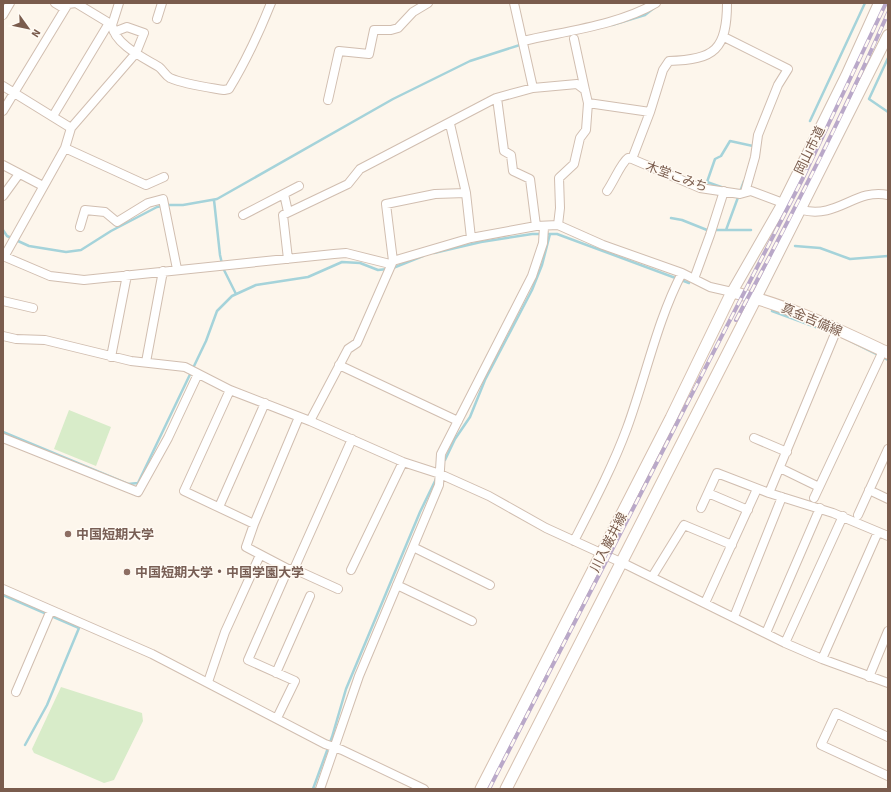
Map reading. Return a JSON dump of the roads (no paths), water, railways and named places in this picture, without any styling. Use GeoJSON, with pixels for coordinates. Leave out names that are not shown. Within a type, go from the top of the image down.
{"type":"FeatureCollection","features":[{"type":"Feature","properties":{"kind":"main road","name":"真金吉備線"},"geometry":{"type":"LineString","coordinates":[[732,292],[756,298],[806,315],[836,333],[883,354]]}},
{"type":"Feature","properties":{"kind":"main road","name":"川入巌井線"},"geometry":{"type":"LineString","coordinates":[[481,789],[602,553],[732,292]]}},
{"type":"Feature","properties":{"kind":"main road","name":"川入巌井線"},"geometry":{"type":"LineString","coordinates":[[506,789],[756,298]]}},
{"type":"Feature","properties":{"kind":"street"},"geometry":{"type":"LineString","coordinates":[[3,15],[10,3]]}},
{"type":"Feature","properties":{"kind":"street"},"geometry":{"type":"LineString","coordinates":[[55,3],[65,9]]}},
{"type":"Feature","properties":{"kind":"street"},"geometry":{"type":"LineString","coordinates":[[3,111],[68,4],[76,3],[111,27],[136,53],[159,68],[170,78],[190,85],[224,90],[229,89],[255,43],[271,3]]}},
{"type":"Feature","properties":{"kind":"street"},"geometry":{"type":"LineString","coordinates":[[53,116],[111,27],[119,3]]}},
{"type":"Feature","properties":{"kind":"street"},"geometry":{"type":"LineString","coordinates":[[157,19],[162,3]]}},
{"type":"Feature","properties":{"kind":"street"},"geometry":{"type":"LineString","coordinates":[[328,100],[339,51],[369,54],[374,30],[391,30],[398,28],[413,12],[428,3]]}},
{"type":"Feature","properties":{"kind":"street"},"geometry":{"type":"LineString","coordinates":[[514,3],[534,88]]}},
{"type":"Feature","properties":{"kind":"street"},"geometry":{"type":"LineString","coordinates":[[523,43],[617,19],[643,11],[656,3]]}},
{"type":"Feature","properties":{"kind":"street"},"geometry":{"type":"LineString","coordinates":[[727,3],[727,21],[724,37],[788,69],[778,85],[758,135],[756,157],[741,193]]}},
{"type":"Feature","properties":{"kind":"street","name":"岡山市道"},"geometry":{"type":"LineString","coordinates":[[732,292],[783,203],[846,76],[879,3]]}},
{"type":"Feature","properties":{"kind":"street"},"geometry":{"type":"LineString","coordinates":[[111,27],[127,26],[144,33],[136,53],[70,128],[65,148],[4,257],[50,276],[84,280],[176,269],[346,253],[391,263],[471,238],[558,224],[603,246],[681,276],[694,279],[710,287],[732,292]]}},
{"type":"Feature","properties":{"kind":"street","name":"岡山市道"},"geometry":{"type":"LineString","coordinates":[[756,298],[802,210],[888,35]]}},
{"type":"Feature","properties":{"kind":"street","name":"木堂こみち"},"geometry":{"type":"LineString","coordinates":[[724,37],[717,46],[703,56],[692,60],[669,61],[663,70],[650,112],[632,159],[700,188],[741,193],[751,191],[783,203]]}},
{"type":"Feature","properties":{"kind":"street"},"geometry":{"type":"LineString","coordinates":[[558,224],[560,208],[559,178],[574,164],[580,138],[586,130],[588,103],[574,39]]}},
{"type":"Feature","properties":{"kind":"street"},"geometry":{"type":"LineString","coordinates":[[288,259],[283,214],[348,184],[360,169],[450,124],[497,98],[534,88],[577,84],[585,90]]}},
{"type":"Feature","properties":{"kind":"street"},"geometry":{"type":"LineString","coordinates":[[3,86],[70,128]]}},
{"type":"Feature","properties":{"kind":"street"},"geometry":{"type":"LineString","coordinates":[[320,789],[331,746],[439,485],[441,454],[525,292],[543,243],[530,179],[513,171],[512,155],[504,151],[497,98]]}},
{"type":"Feature","properties":{"kind":"street"},"geometry":{"type":"LineString","coordinates":[[588,103],[650,112]]}},
{"type":"Feature","properties":{"kind":"street"},"geometry":{"type":"LineString","coordinates":[[450,124],[466,193],[471,238]]}},
{"type":"Feature","properties":{"kind":"street"},"geometry":{"type":"LineString","coordinates":[[65,148],[146,185],[164,177]]}},
{"type":"Feature","properties":{"kind":"street"},"geometry":{"type":"LineString","coordinates":[[607,190],[616,179],[623,162],[628,158],[632,159]]}},
{"type":"Feature","properties":{"kind":"street"},"geometry":{"type":"LineString","coordinates":[[3,165],[43,186]]}},
{"type":"Feature","properties":{"kind":"street"},"geometry":{"type":"LineString","coordinates":[[3,196],[19,174]]}},
{"type":"Feature","properties":{"kind":"street"},"geometry":{"type":"LineString","coordinates":[[243,215],[299,186]]}},
{"type":"Feature","properties":{"kind":"street"},"geometry":{"type":"LineString","coordinates":[[694,279],[712,231],[724,191]]}},
{"type":"Feature","properties":{"kind":"street"},"geometry":{"type":"LineString","coordinates":[[310,421],[348,350],[357,343],[387,277],[391,263],[386,204],[435,194],[466,193]]}},
{"type":"Feature","properties":{"kind":"street"},"geometry":{"type":"LineString","coordinates":[[802,210],[811,213],[833,209],[865,195],[874,193],[888,195]]}},
{"type":"Feature","properties":{"kind":"street"},"geometry":{"type":"LineString","coordinates":[[284,194],[288,212]]}},
{"type":"Feature","properties":{"kind":"street"},"geometry":{"type":"LineString","coordinates":[[80,227],[85,210],[105,212],[117,222],[148,203],[162,200],[176,269]]}},
{"type":"Feature","properties":{"kind":"street"},"geometry":{"type":"LineString","coordinates":[[146,362],[163,271]]}},
{"type":"Feature","properties":{"kind":"street"},"geometry":{"type":"LineString","coordinates":[[111,356],[127,275]]}},
{"type":"Feature","properties":{"kind":"street"},"geometry":{"type":"LineString","coordinates":[[574,540],[597,496],[627,429],[653,348],[681,276]]}},
{"type":"Feature","properties":{"kind":"street"},"geometry":{"type":"LineString","coordinates":[[3,301],[33,308]]}},
{"type":"Feature","properties":{"kind":"street"},"geometry":{"type":"LineString","coordinates":[[769,493],[836,333]]}},
{"type":"Feature","properties":{"kind":"street"},"geometry":{"type":"LineString","coordinates":[[3,336],[16,339],[45,340],[111,356],[184,367],[230,390],[310,421],[403,462],[440,474],[489,496],[546,528],[622,562],[785,643],[822,659],[888,683]]}},
{"type":"Feature","properties":{"kind":"street"},"geometry":{"type":"LineString","coordinates":[[814,498],[883,354]]}},
{"type":"Feature","properties":{"kind":"street"},"geometry":{"type":"LineString","coordinates":[[339,365],[458,421]]}},
{"type":"Feature","properties":{"kind":"street"},"geometry":{"type":"LineString","coordinates":[[3,438],[138,492],[168,438],[198,374]]}},
{"type":"Feature","properties":{"kind":"street"},"geometry":{"type":"LineString","coordinates":[[230,390],[184,491],[254,524]]}},
{"type":"Feature","properties":{"kind":"street"},"geometry":{"type":"LineString","coordinates":[[219,508],[265,403]]}},
{"type":"Feature","properties":{"kind":"street"},"geometry":{"type":"LineString","coordinates":[[299,417],[254,524],[246,548],[338,589]]}},
{"type":"Feature","properties":{"kind":"street"},"geometry":{"type":"LineString","coordinates":[[754,438],[787,452]]}},
{"type":"Feature","properties":{"kind":"street"},"geometry":{"type":"LineString","coordinates":[[277,718],[295,680],[248,660],[352,440]]}},
{"type":"Feature","properties":{"kind":"street"},"geometry":{"type":"LineString","coordinates":[[858,515],[888,449]]}},
{"type":"Feature","properties":{"kind":"street"},"geometry":{"type":"LineString","coordinates":[[350,570],[403,462]]}},
{"type":"Feature","properties":{"kind":"street"},"geometry":{"type":"LineString","coordinates":[[780,468],[819,487]]}},
{"type":"Feature","properties":{"kind":"street"},"geometry":{"type":"LineString","coordinates":[[701,508],[717,473],[757,489],[843,516],[888,536]]}},
{"type":"Feature","properties":{"kind":"street"},"geometry":{"type":"LineString","coordinates":[[705,603],[757,489]]}},
{"type":"Feature","properties":{"kind":"street"},"geometry":{"type":"LineString","coordinates":[[869,490],[888,498]]}},
{"type":"Feature","properties":{"kind":"street"},"geometry":{"type":"LineString","coordinates":[[708,493],[748,510]]}},
{"type":"Feature","properties":{"kind":"street"},"geometry":{"type":"LineString","coordinates":[[734,617],[782,497]]}},
{"type":"Feature","properties":{"kind":"street"},"geometry":{"type":"LineString","coordinates":[[766,633],[820,508]]}},
{"type":"Feature","properties":{"kind":"street"},"geometry":{"type":"LineString","coordinates":[[785,643],[843,516]]}},
{"type":"Feature","properties":{"kind":"street"},"geometry":{"type":"LineString","coordinates":[[652,577],[684,525],[732,545]]}},
{"type":"Feature","properties":{"kind":"street"},"geometry":{"type":"LineString","coordinates":[[822,659],[878,532]]}},
{"type":"Feature","properties":{"kind":"street"},"geometry":{"type":"LineString","coordinates":[[413,547],[490,584]]}},
{"type":"Feature","properties":{"kind":"street"},"geometry":{"type":"LineString","coordinates":[[208,682],[225,632],[260,555]]}},
{"type":"Feature","properties":{"kind":"street"},"geometry":{"type":"LineString","coordinates":[[397,585],[472,621]]}},
{"type":"Feature","properties":{"kind":"street"},"geometry":{"type":"LineString","coordinates":[[3,589],[50,613],[152,654],[331,746],[424,789]]}},
{"type":"Feature","properties":{"kind":"street"},"geometry":{"type":"LineString","coordinates":[[276,672],[310,596]]}},
{"type":"Feature","properties":{"kind":"street"},"geometry":{"type":"LineString","coordinates":[[16,692],[50,613]]}},
{"type":"Feature","properties":{"kind":"street"},"geometry":{"type":"LineString","coordinates":[[869,677],[888,631]]}},
{"type":"Feature","properties":{"kind":"street"},"geometry":{"type":"LineString","coordinates":[[888,737],[836,713],[821,745],[888,776]]}},
{"type":"Feature","properties":{"kind":"waterway"},"geometry":{"type":"LineString","coordinates":[[810,121],[865,3]]}},
{"type":"Feature","properties":{"kind":"waterway"},"geometry":{"type":"LineString","coordinates":[[612,25],[645,15],[654,8]]}},
{"type":"Feature","properties":{"kind":"waterway"},"geometry":{"type":"LineString","coordinates":[[3,230],[7,236],[29,246],[66,252],[81,250],[111,231],[157,207],[183,205],[217,199],[393,99],[470,61],[523,44]]}},
{"type":"Feature","properties":{"kind":"waterway"},"geometry":{"type":"LineString","coordinates":[[888,58],[869,99],[888,112]]}},
{"type":"Feature","properties":{"kind":"waterway"},"geometry":{"type":"LineString","coordinates":[[724,188],[707,182],[715,159],[721,156],[730,141],[753,146]]}},
{"type":"Feature","properties":{"kind":"waterway"},"geometry":{"type":"LineString","coordinates":[[726,230],[744,181]]}},
{"type":"Feature","properties":{"kind":"waterway"},"geometry":{"type":"LineString","coordinates":[[214,200],[220,255],[223,268],[236,294]]}},
{"type":"Feature","properties":{"kind":"waterway"},"geometry":{"type":"LineString","coordinates":[[671,218],[682,220],[707,230],[751,230]]}},
{"type":"Feature","properties":{"kind":"waterway"},"geometry":{"type":"LineString","coordinates":[[434,253],[481,242],[532,234],[557,234],[689,283]]}},
{"type":"Feature","properties":{"kind":"waterway"},"geometry":{"type":"LineString","coordinates":[[445,460],[455,439],[470,417],[485,380],[532,290],[542,265],[550,234]]}},
{"type":"Feature","properties":{"kind":"waterway"},"geometry":{"type":"LineString","coordinates":[[795,246],[820,248],[850,259],[888,256]]}},
{"type":"Feature","properties":{"kind":"waterway"},"geometry":{"type":"LineString","coordinates":[[393,268],[423,256]]}},
{"type":"Feature","properties":{"kind":"waterway"},"geometry":{"type":"LineString","coordinates":[[3,432],[128,484],[138,483],[206,341],[217,311],[232,296],[256,285],[308,277],[342,262],[360,263],[378,270],[388,269]]}},
{"type":"Feature","properties":{"kind":"waterway"},"geometry":{"type":"LineString","coordinates":[[772,311],[832,333]]}},
{"type":"Feature","properties":{"kind":"waterway"},"geometry":{"type":"LineString","coordinates":[[842,337],[888,360]]}},
{"type":"Feature","properties":{"kind":"waterway"},"geometry":{"type":"LineString","coordinates":[[313,789],[332,737],[346,689],[420,512],[436,479]]}},
{"type":"Feature","properties":{"kind":"waterway"},"geometry":{"type":"LineString","coordinates":[[3,595],[79,628],[47,705],[25,745]]}},
{"type":"Feature","properties":{"kind":"railway"},"geometry":{"type":"LineString","coordinates":[[489,789],[803,178],[886,3]]}},
{"type":"Feature","properties":{"kind":"railway"},"geometry":{"type":"LineString","coordinates":[[736,320],[815,168],[888,13]]}},
{"type":"Feature","properties":{"kind":"place","name":"中国短期大学"},"geometry":{"type":"Point","coordinates":[68,534]}},
{"type":"Feature","properties":{"kind":"place","name":"中国短期大学・中国学園大学"},"geometry":{"type":"Point","coordinates":[127,572]}}]}
